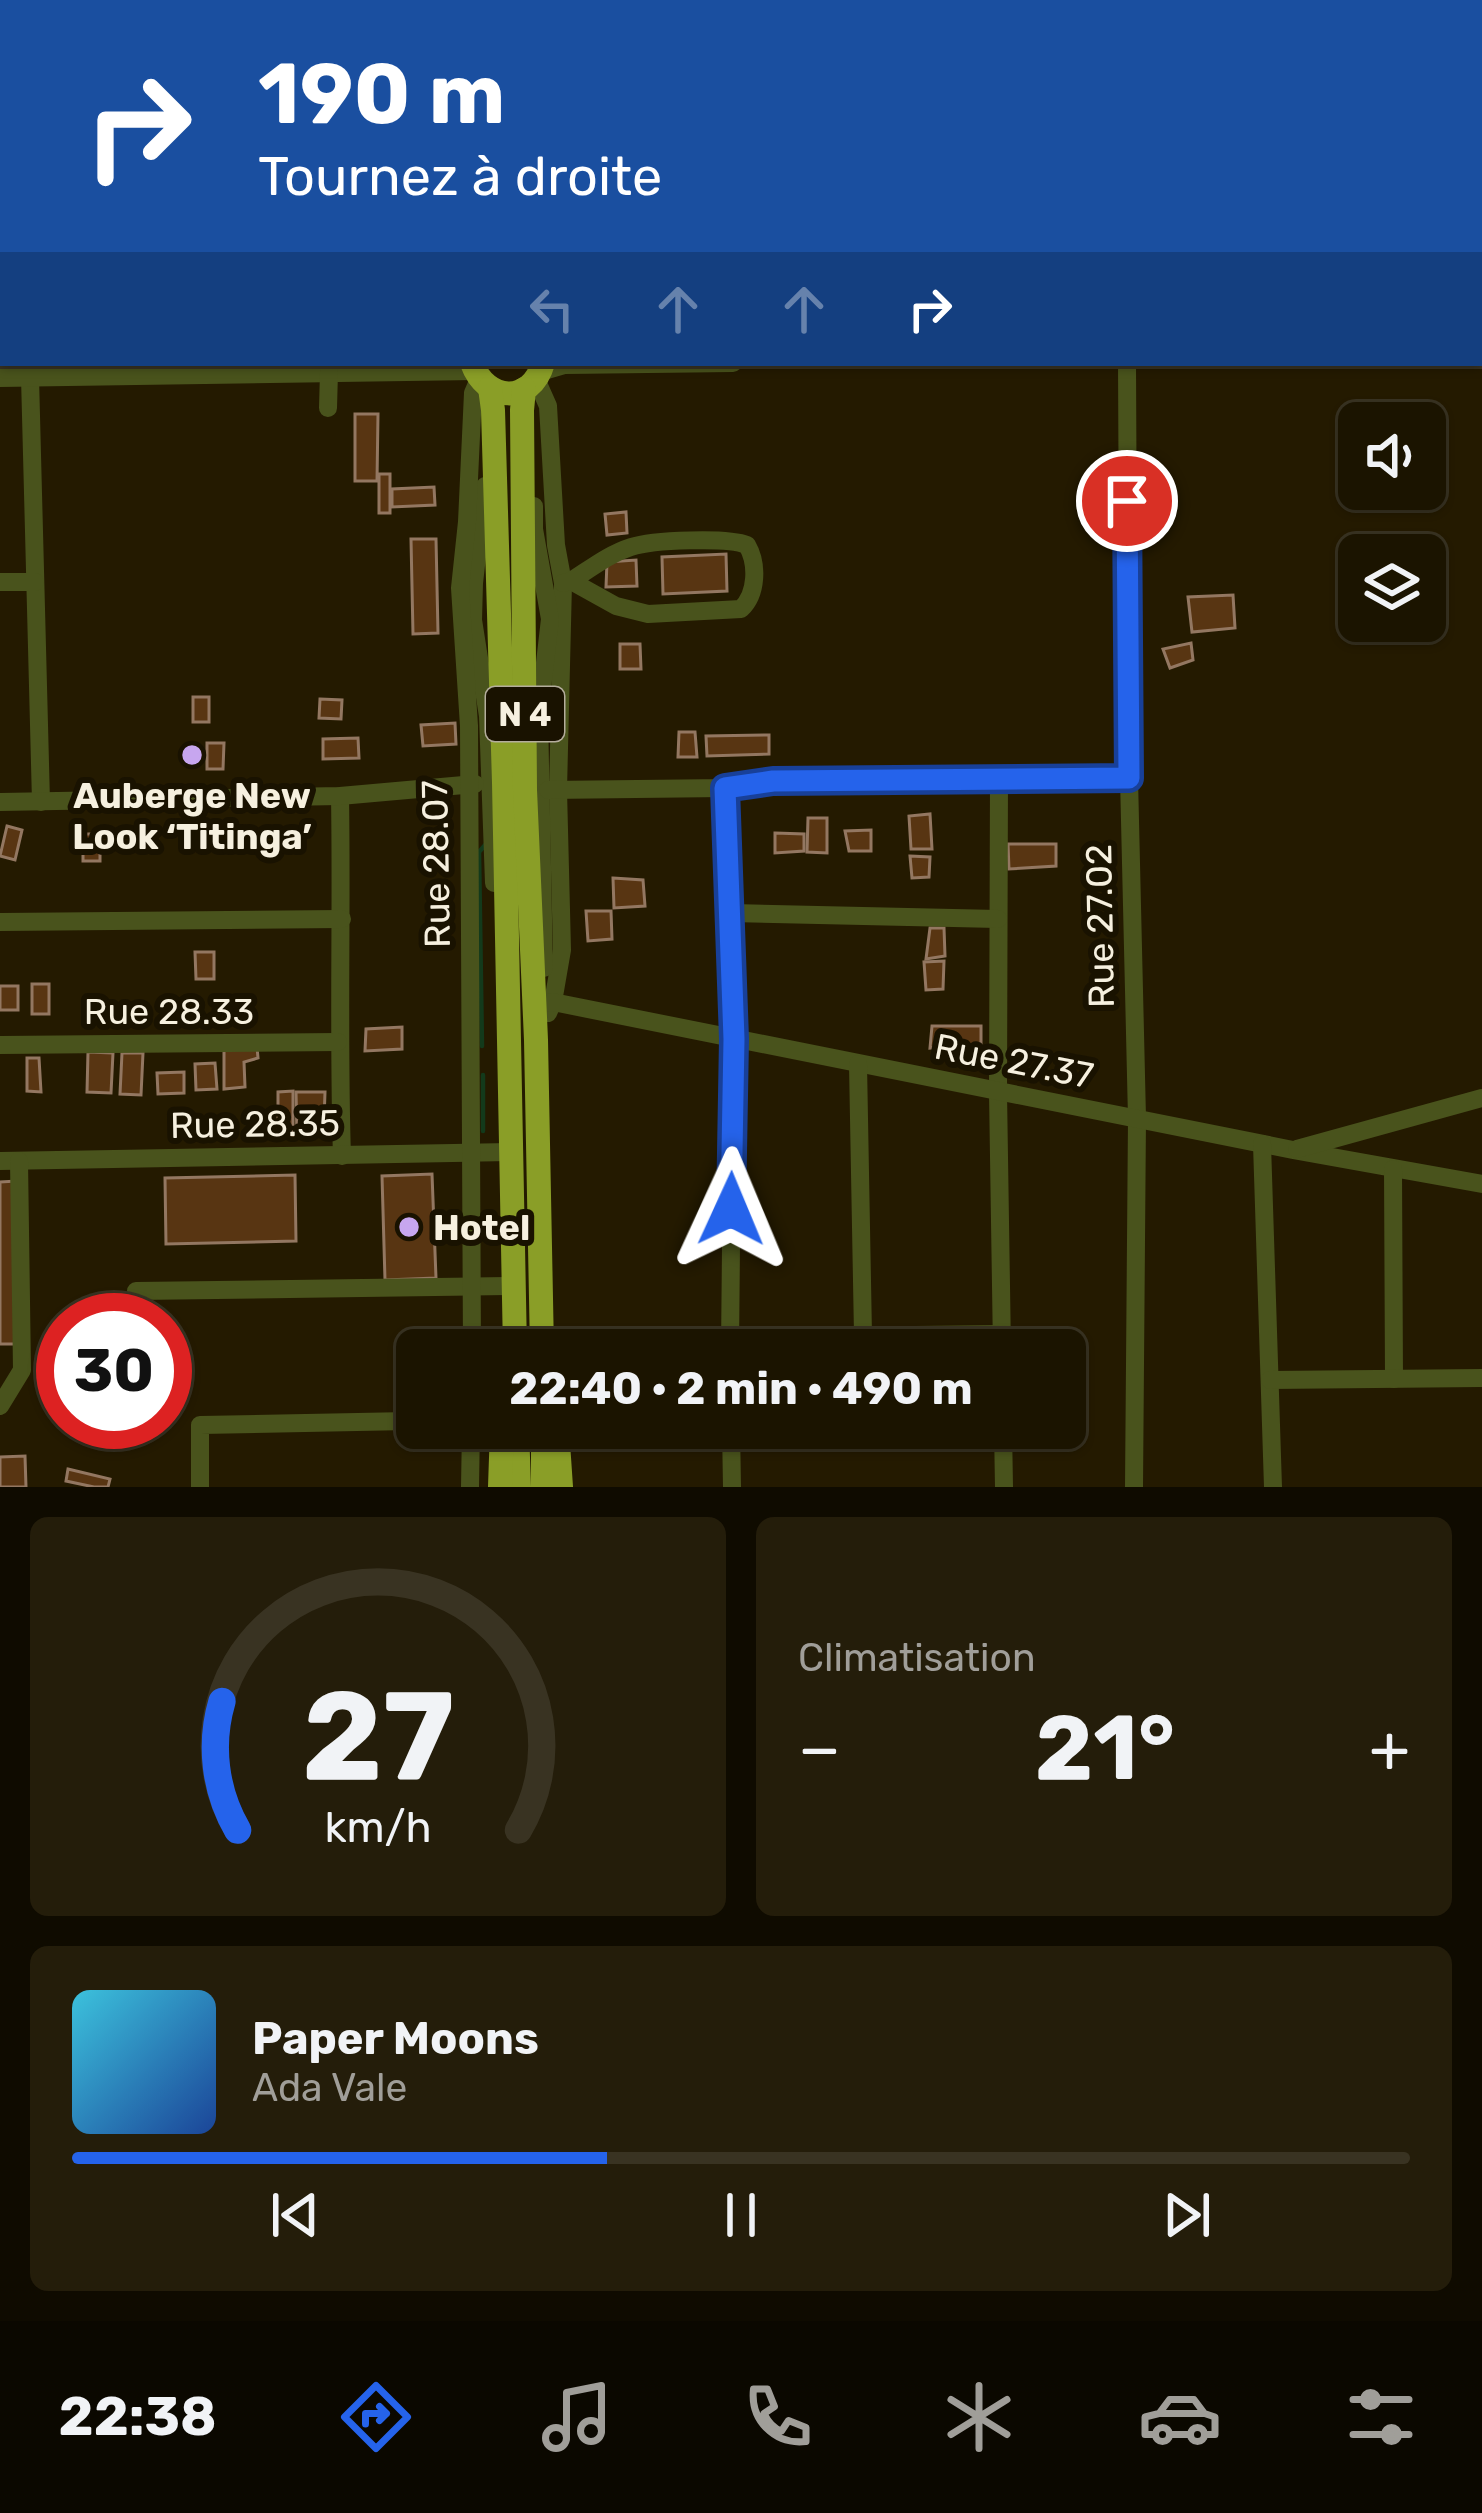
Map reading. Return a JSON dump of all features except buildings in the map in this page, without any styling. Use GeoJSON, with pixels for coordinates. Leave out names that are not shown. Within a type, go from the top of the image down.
{"type":"FeatureCollection","features":[{"type":"Feature","properties":{"kind":"highway"},"geometry":{"type":"LineString","coordinates":[[480,377],[509,394],[535,378]]}},
{"type":"Feature","properties":{"kind":"highway","name":"N 4"},"geometry":{"type":"LineString","coordinates":[[480,377],[494,433],[544,1002],[536,1040],[542,1329]]}},
{"type":"Feature","properties":{"kind":"highway","name":"N 4"},"geometry":{"type":"LineString","coordinates":[[515,1329],[507,1025],[524,787],[521,410],[535,378]]}},
{"type":"Feature","properties":{"kind":"highway"},"geometry":{"type":"LineString","coordinates":[[539,1196],[551,1329]]}},
{"type":"Feature","properties":{"kind":"highway"},"geometry":{"type":"LineString","coordinates":[[506,1329],[514,1226]]}},
{"type":"Feature","properties":{"kind":"highway"},"geometry":{"type":"LineString","coordinates":[[500,1487],[501,1449]]}},
{"type":"Feature","properties":{"kind":"highway"},"geometry":{"type":"LineString","coordinates":[[518,1449],[519,1487]]}},
{"type":"Feature","properties":{"kind":"highway"},"geometry":{"type":"LineString","coordinates":[[543,1449],[543,1487]]}},
{"type":"Feature","properties":{"kind":"highway"},"geometry":{"type":"LineString","coordinates":[[558,1449],[561,1487]]}},
{"type":"Feature","properties":{"kind":"street","name":"Rue 27.02"},"geometry":{"type":"LineString","coordinates":[[1126,366],[1137,1118],[1134,1487]]}},
{"type":"Feature","properties":{"kind":"street"},"geometry":{"type":"LineString","coordinates":[[328,408],[329,372]]}},
{"type":"Feature","properties":{"kind":"street"},"geometry":{"type":"LineString","coordinates":[[0,378],[329,372],[480,377]]}},
{"type":"Feature","properties":{"kind":"street"},"geometry":{"type":"LineString","coordinates":[[30,377],[41,802]]}},
{"type":"Feature","properties":{"kind":"street","name":"Rue 28.07"},"geometry":{"type":"LineString","coordinates":[[472,1329],[466,656],[460,588],[473,393],[480,377]]}},
{"type":"Feature","properties":{"kind":"street"},"geometry":{"type":"LineString","coordinates":[[524,787],[567,582],[556,545],[548,406],[535,378]]}},
{"type":"Feature","properties":{"kind":"street"},"geometry":{"type":"LineString","coordinates":[[732,540],[747,545],[753,557],[754,588],[741,609],[648,614],[605,601],[567,582],[616,554],[647,544],[732,540]]}},
{"type":"Feature","properties":{"kind":"street"},"geometry":{"type":"LineString","coordinates":[[0,582],[35,581]]}},
{"type":"Feature","properties":{"kind":"street"},"geometry":{"type":"LineString","coordinates":[[0,802],[340,796],[468,784],[725,788],[773,781],[1129,778]]}},
{"type":"Feature","properties":{"kind":"street"},"geometry":{"type":"LineString","coordinates":[[999,779],[1002,1329]]}},
{"type":"Feature","properties":{"kind":"street"},"geometry":{"type":"LineString","coordinates":[[725,788],[734,1039],[730,1329]]}},
{"type":"Feature","properties":{"kind":"street"},"geometry":{"type":"LineString","coordinates":[[340,796],[342,1156]]}},
{"type":"Feature","properties":{"kind":"street"},"geometry":{"type":"LineString","coordinates":[[731,913],[998,920]]}},
{"type":"Feature","properties":{"kind":"street"},"geometry":{"type":"LineString","coordinates":[[0,922],[342,919]]}},
{"type":"Feature","properties":{"kind":"street","name":"Rue 27.37"},"geometry":{"type":"LineString","coordinates":[[544,1002],[1482,1184]]}},
{"type":"Feature","properties":{"kind":"street","name":"Rue 28.33"},"geometry":{"type":"LineString","coordinates":[[0,1045],[338,1042]]}},
{"type":"Feature","properties":{"kind":"street"},"geometry":{"type":"LineString","coordinates":[[858,1064],[863,1329]]}},
{"type":"Feature","properties":{"kind":"street"},"geometry":{"type":"LineString","coordinates":[[1293,1150],[1482,1097]]}},
{"type":"Feature","properties":{"kind":"street"},"geometry":{"type":"LineString","coordinates":[[1262,1144],[1273,1487]]}},
{"type":"Feature","properties":{"kind":"street","name":"Rue 28.35"},"geometry":{"type":"LineString","coordinates":[[9,1161],[511,1152]]}},
{"type":"Feature","properties":{"kind":"street"},"geometry":{"type":"LineString","coordinates":[[0,1406],[22,1370],[9,1161]]}},
{"type":"Feature","properties":{"kind":"street"},"geometry":{"type":"LineString","coordinates":[[1393,1169],[1394,1379]]}},
{"type":"Feature","properties":{"kind":"street"},"geometry":{"type":"LineString","coordinates":[[136,1291],[508,1286]]}},
{"type":"Feature","properties":{"kind":"street"},"geometry":{"type":"LineString","coordinates":[[1270,1379],[1482,1378]]}},
{"type":"Feature","properties":{"kind":"street"},"geometry":{"type":"LineString","coordinates":[[200,1487],[200,1424],[396,1420]]}},
{"type":"Feature","properties":{"kind":"street"},"geometry":{"type":"LineString","coordinates":[[470,1487],[471,1449]]}},
{"type":"Feature","properties":{"kind":"street"},"geometry":{"type":"LineString","coordinates":[[731,1449],[732,1487]]}},
{"type":"Feature","properties":{"kind":"street"},"geometry":{"type":"LineString","coordinates":[[1004,1449],[1004,1487]]}},
{"type":"Feature","properties":{"kind":"waterway"},"geometry":{"type":"LineString","coordinates":[[482,1046],[479,852],[486,844]]}},
{"type":"Feature","properties":{"kind":"waterway"},"geometry":{"type":"LineString","coordinates":[[483,1075],[483,1131]]}},
{"type":"Feature","properties":{"kind":"place","name":"Auberge New Look ‘Titinga’"},"geometry":{"type":"Point","coordinates":[192,755]}},
{"type":"Feature","properties":{"kind":"place","name":"Hotel"},"geometry":{"type":"Point","coordinates":[409,1227]}},
{"type":"Feature","properties":{"kind":"route"},"geometry":{"type":"LineString","coordinates":[[731,1209],[734,1039],[725,788],[773,781],[1129,778],[1127,501]]}}]}
